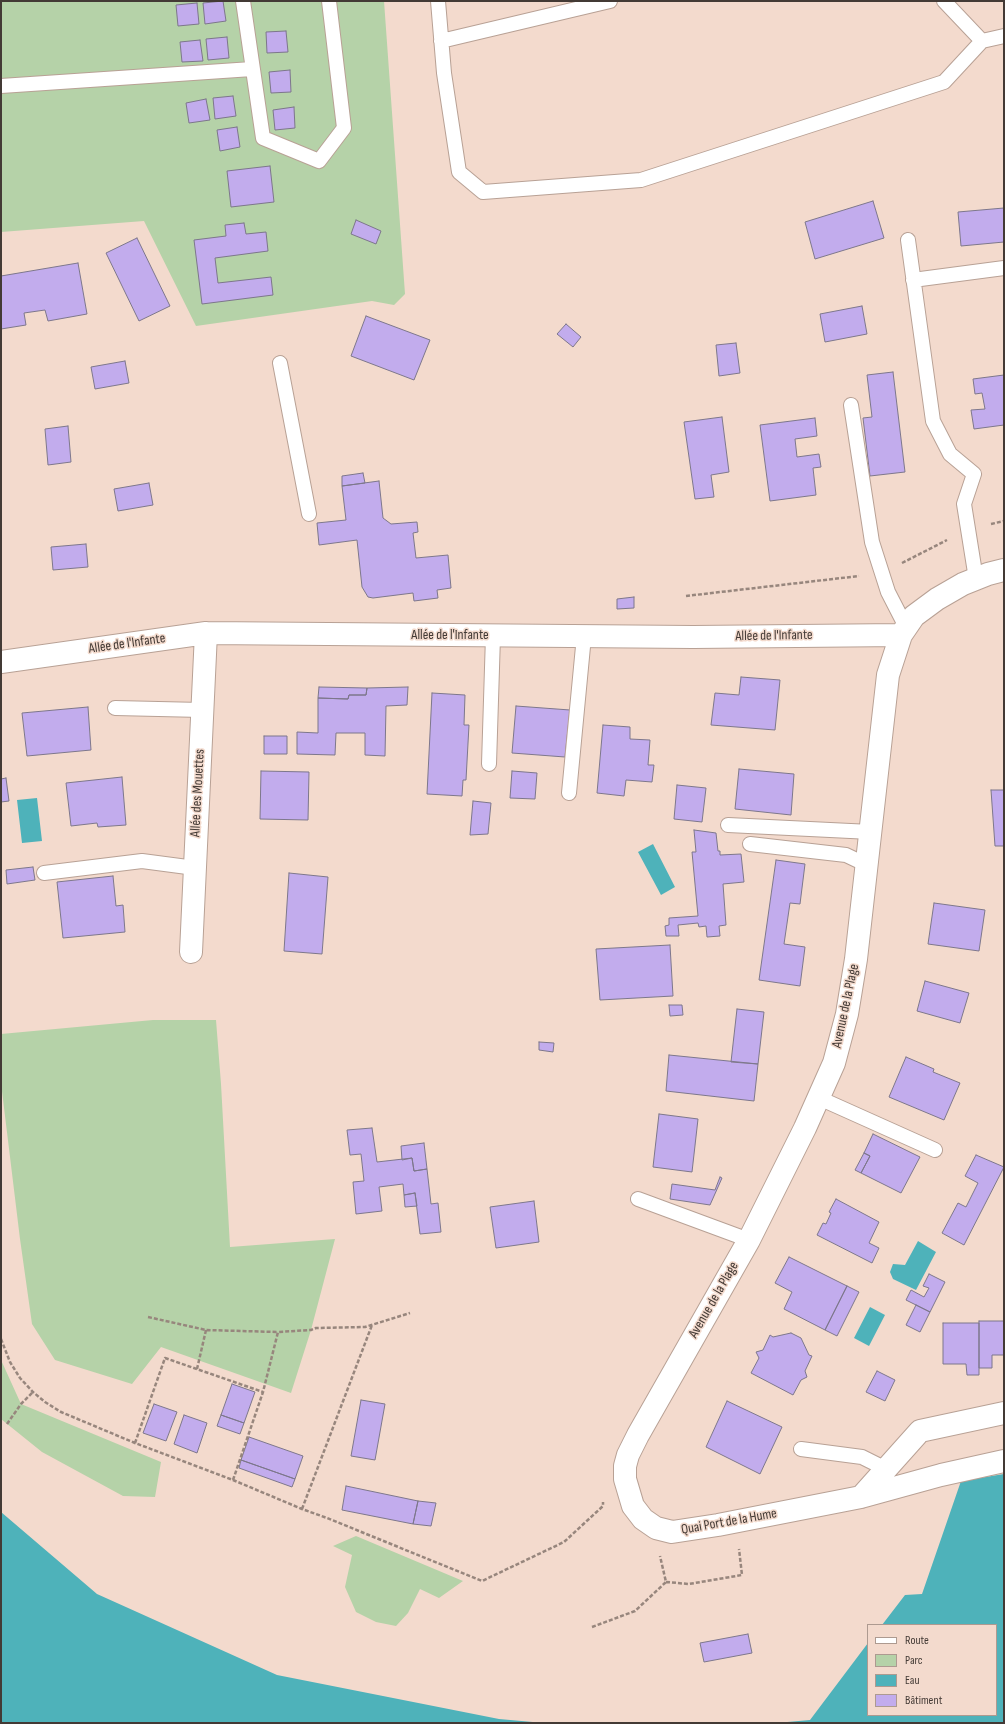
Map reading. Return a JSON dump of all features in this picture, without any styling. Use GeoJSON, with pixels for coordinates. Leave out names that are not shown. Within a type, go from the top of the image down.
{"type":"FeatureCollection","features":[{"type":"Feature","properties":{"kind":"street","name":"Avenue de la Plage"},"geometry":{"type":"LineString","coordinates":[[628,1455],[638,1434],[749,1240],[805,1128],[834,1064],[847,1014],[856,960],[888,675],[904,631],[914,616],[937,599],[964,584],[1004,570]]}},
{"type":"Feature","properties":{"kind":"street","name":"Allée de l'Infante"},"geometry":{"type":"LineString","coordinates":[[1,662],[206,633],[700,637],[904,631]]}},
{"type":"Feature","properties":{"kind":"street","name":"Allée des Mouettes"},"geometry":{"type":"LineString","coordinates":[[191,952],[206,633]]}},
{"type":"Feature","properties":{"kind":"street"},"geometry":{"type":"LineString","coordinates":[[861,1497],[920,1431],[1004,1414]]}},
{"type":"Feature","properties":{"kind":"street","name":"Quai Port de la Hume"},"geometry":{"type":"LineString","coordinates":[[628,1455],[625,1466],[625,1479],[633,1506],[643,1519],[656,1528],[672,1532],[690,1530],[861,1497],[941,1474],[1004,1461]]}},
{"type":"Feature","properties":{"kind":"lane"},"geometry":{"type":"LineString","coordinates":[[243,1],[263,138],[319,161],[344,128],[329,1]]}},
{"type":"Feature","properties":{"kind":"lane"},"geometry":{"type":"LineString","coordinates":[[438,1],[444,73],[458,172],[483,192],[641,180],[944,82],[982,41],[1004,36]]}},
{"type":"Feature","properties":{"kind":"lane"},"geometry":{"type":"LineString","coordinates":[[441,41],[610,1]]}},
{"type":"Feature","properties":{"kind":"lane"},"geometry":{"type":"LineString","coordinates":[[944,1],[982,41]]}},
{"type":"Feature","properties":{"kind":"lane"},"geometry":{"type":"LineString","coordinates":[[1,86],[252,69]]}},
{"type":"Feature","properties":{"kind":"lane"},"geometry":{"type":"LineString","coordinates":[[908,240],[933,422],[950,454],[974,474],[964,504],[976,579]]}},
{"type":"Feature","properties":{"kind":"lane"},"geometry":{"type":"LineString","coordinates":[[913,280],[1004,268]]}},
{"type":"Feature","properties":{"kind":"lane"},"geometry":{"type":"LineString","coordinates":[[280,363],[309,514]]}},
{"type":"Feature","properties":{"kind":"lane"},"geometry":{"type":"LineString","coordinates":[[850,405],[872,542],[888,592],[904,631]]}},
{"type":"Feature","properties":{"kind":"lane"},"geometry":{"type":"LineString","coordinates":[[490,764],[493,636]]}},
{"type":"Feature","properties":{"kind":"lane"},"geometry":{"type":"LineString","coordinates":[[569,793],[584,636]]}},
{"type":"Feature","properties":{"kind":"lane"},"geometry":{"type":"LineString","coordinates":[[115,708],[202,710]]}},
{"type":"Feature","properties":{"kind":"lane"},"geometry":{"type":"LineString","coordinates":[[728,825],[871,832]]}},
{"type":"Feature","properties":{"kind":"lane"},"geometry":{"type":"LineString","coordinates":[[750,844],[846,855],[867,865]]}},
{"type":"Feature","properties":{"kind":"lane"},"geometry":{"type":"LineString","coordinates":[[44,873],[142,861],[195,868]]}},
{"type":"Feature","properties":{"kind":"lane"},"geometry":{"type":"LineString","coordinates":[[819,1098],[935,1150]]}},
{"type":"Feature","properties":{"kind":"lane"},"geometry":{"type":"LineString","coordinates":[[638,1199],[749,1240]]}},
{"type":"Feature","properties":{"kind":"lane"},"geometry":{"type":"LineString","coordinates":[[801,1449],[862,1457],[886,1469]]}},
{"type":"Feature","properties":{"kind":"path"},"geometry":{"type":"LineString","coordinates":[[686,596],[882,573],[967,529],[1004,521]]}},
{"type":"Feature","properties":{"kind":"path"},"geometry":{"type":"LineString","coordinates":[[148,1317],[206,1330],[278,1332],[311,1330],[316,1328],[364,1328],[410,1313]]}},
{"type":"Feature","properties":{"kind":"path"},"geometry":{"type":"LineString","coordinates":[[302,1509],[372,1325]]}},
{"type":"Feature","properties":{"kind":"path"},"geometry":{"type":"LineString","coordinates":[[197,1369],[206,1330]]}},
{"type":"Feature","properties":{"kind":"path"},"geometry":{"type":"LineString","coordinates":[[233,1480],[263,1392],[278,1332]]}},
{"type":"Feature","properties":{"kind":"path"},"geometry":{"type":"LineString","coordinates":[[1,1339],[10,1362],[20,1378],[45,1402],[61,1412],[135,1443],[233,1480],[482,1581],[564,1542],[603,1506],[603,1501],[625,1479]]}},
{"type":"Feature","properties":{"kind":"path"},"geometry":{"type":"LineString","coordinates":[[135,1443],[165,1358],[263,1392]]}},
{"type":"Feature","properties":{"kind":"path"},"geometry":{"type":"LineString","coordinates":[[7,1424],[21,1404],[33,1392]]}},
{"type":"Feature","properties":{"kind":"path"},"geometry":{"type":"LineString","coordinates":[[656,1528],[666,1582]]}},
{"type":"Feature","properties":{"kind":"path"},"geometry":{"type":"LineString","coordinates":[[592,1627],[635,1611],[666,1582],[689,1584],[742,1575],[738,1542]]}},
{"type":"Feature","properties":{"kind":"green space"},"geometry":{"type":"Polygon","coordinates":[[[1,1],[384,1],[405,294],[394,305],[372,301],[196,326],[144,221],[1,232],[1,1]]]}},
{"type":"Feature","properties":{"kind":"green space"},"geometry":{"type":"Polygon","coordinates":[[[153,1020],[216,1020],[230,1247],[335,1239],[311,1330],[291,1393],[161,1347],[132,1384],[55,1360],[32,1324],[1,1083],[1,1034],[153,1020]]]}},
{"type":"Feature","properties":{"kind":"green space"},"geometry":{"type":"Polygon","coordinates":[[[1,1360],[21,1404],[161,1462],[155,1497],[123,1496],[42,1452],[1,1419],[1,1360]]]}},
{"type":"Feature","properties":{"kind":"green space"},"geometry":{"type":"Polygon","coordinates":[[[356,1536],[463,1581],[439,1598],[420,1589],[408,1613],[396,1626],[376,1622],[356,1612],[345,1587],[352,1555],[333,1546],[356,1536]]]}},
{"type":"Feature","properties":{"kind":"water"},"geometry":{"type":"Polygon","coordinates":[[[37,798],[42,841],[22,843],[17,800],[37,798]]]}},
{"type":"Feature","properties":{"kind":"water"},"geometry":{"type":"Polygon","coordinates":[[[653,844],[675,887],[661,895],[638,852],[653,844]]]}},
{"type":"Feature","properties":{"kind":"water"},"geometry":{"type":"Polygon","coordinates":[[[918,1241],[936,1252],[916,1290],[893,1279],[890,1272],[893,1264],[905,1265],[918,1241]]]}},
{"type":"Feature","properties":{"kind":"water"},"geometry":{"type":"Polygon","coordinates":[[[870,1307],[885,1315],[869,1346],[854,1338],[870,1307]]]}},
{"type":"Feature","properties":{"kind":"water"},"geometry":{"type":"Polygon","coordinates":[[[1004,1474],[1004,1723],[776,1723],[810,1720],[867,1644],[867,1716],[997,1716],[997,1624],[883,1624],[905,1595],[922,1594],[961,1481],[1004,1474]]]}},
{"type":"Feature","properties":{"kind":"water"},"geometry":{"type":"Polygon","coordinates":[[[1,1512],[97,1594],[277,1675],[499,1719],[544,1723],[1,1723],[1,1512]]]}},
{"type":"Feature","properties":{"kind":"building"},"geometry":{"type":"Polygon","coordinates":[[[223,1],[226,21],[205,24],[203,3],[223,1]]]}},
{"type":"Feature","properties":{"kind":"building"},"geometry":{"type":"Polygon","coordinates":[[[197,3],[199,24],[178,26],[176,5],[197,3]]]}},
{"type":"Feature","properties":{"kind":"building"},"geometry":{"type":"Polygon","coordinates":[[[286,31],[288,52],[267,53],[266,32],[286,31]]]}},
{"type":"Feature","properties":{"kind":"building"},"geometry":{"type":"Polygon","coordinates":[[[227,37],[229,58],[208,60],[206,39],[227,37]]]}},
{"type":"Feature","properties":{"kind":"building"},"geometry":{"type":"Polygon","coordinates":[[[200,40],[203,61],[182,62],[180,42],[200,40]]]}},
{"type":"Feature","properties":{"kind":"building"},"geometry":{"type":"Polygon","coordinates":[[[290,70],[291,92],[271,93],[269,72],[290,70]]]}},
{"type":"Feature","properties":{"kind":"building"},"geometry":{"type":"Polygon","coordinates":[[[233,96],[236,116],[215,119],[213,98],[233,96]]]}},
{"type":"Feature","properties":{"kind":"building"},"geometry":{"type":"Polygon","coordinates":[[[206,99],[210,120],[189,123],[186,103],[206,99]]]}},
{"type":"Feature","properties":{"kind":"building"},"geometry":{"type":"Polygon","coordinates":[[[294,107],[295,128],[275,130],[273,110],[294,107]]]}},
{"type":"Feature","properties":{"kind":"building"},"geometry":{"type":"Polygon","coordinates":[[[237,127],[240,147],[220,151],[217,130],[237,127]]]}},
{"type":"Feature","properties":{"kind":"building"},"geometry":{"type":"Polygon","coordinates":[[[270,166],[274,202],[231,207],[227,171],[270,166]]]}},
{"type":"Feature","properties":{"kind":"building"},"geometry":{"type":"Polygon","coordinates":[[[873,201],[884,238],[815,259],[805,222],[873,201]]]}},
{"type":"Feature","properties":{"kind":"building"},"geometry":{"type":"Polygon","coordinates":[[[1004,208],[1004,242],[961,246],[958,212],[1004,208]]]}},
{"type":"Feature","properties":{"kind":"building"},"geometry":{"type":"Polygon","coordinates":[[[356,220],[381,231],[376,244],[351,234],[356,220]]]}},
{"type":"Feature","properties":{"kind":"building"},"geometry":{"type":"Polygon","coordinates":[[[244,223],[246,234],[266,232],[268,251],[215,258],[218,283],[271,277],[273,295],[202,304],[194,240],[226,236],[225,225],[244,223]]]}},
{"type":"Feature","properties":{"kind":"building"},"geometry":{"type":"Polygon","coordinates":[[[137,238],[170,306],[139,321],[106,253],[137,238]]]}},
{"type":"Feature","properties":{"kind":"building"},"geometry":{"type":"Polygon","coordinates":[[[78,263],[87,314],[48,321],[45,310],[24,313],[26,325],[1,329],[1,276],[78,263]]]}},
{"type":"Feature","properties":{"kind":"building"},"geometry":{"type":"Polygon","coordinates":[[[862,306],[867,334],[825,342],[820,314],[862,306]]]}},
{"type":"Feature","properties":{"kind":"building"},"geometry":{"type":"Polygon","coordinates":[[[366,316],[430,340],[414,380],[351,356],[366,316]]]}},
{"type":"Feature","properties":{"kind":"building"},"geometry":{"type":"Polygon","coordinates":[[[566,324],[581,337],[573,347],[557,334],[566,324]]]}},
{"type":"Feature","properties":{"kind":"building"},"geometry":{"type":"Polygon","coordinates":[[[736,343],[740,373],[719,376],[716,345],[736,343]]]}},
{"type":"Feature","properties":{"kind":"building"},"geometry":{"type":"Polygon","coordinates":[[[125,361],[129,383],[95,389],[91,367],[125,361]]]}},
{"type":"Feature","properties":{"kind":"building"},"geometry":{"type":"Polygon","coordinates":[[[893,372],[905,472],[870,476],[863,418],[872,417],[867,375],[893,372]]]}},
{"type":"Feature","properties":{"kind":"building"},"geometry":{"type":"Polygon","coordinates":[[[1004,375],[1004,425],[974,429],[971,410],[985,409],[982,393],[975,394],[973,379],[1004,375]]]}},
{"type":"Feature","properties":{"kind":"building"},"geometry":{"type":"Polygon","coordinates":[[[722,417],[729,472],[711,475],[714,497],[695,499],[684,422],[722,417]]]}},
{"type":"Feature","properties":{"kind":"building"},"geometry":{"type":"Polygon","coordinates":[[[815,418],[817,436],[795,439],[797,457],[819,454],[821,467],[813,468],[816,495],[770,501],[760,425],[815,418]]]}},
{"type":"Feature","properties":{"kind":"building"},"geometry":{"type":"Polygon","coordinates":[[[68,426],[71,462],[48,465],[45,429],[68,426]]]}},
{"type":"Feature","properties":{"kind":"building"},"geometry":{"type":"Polygon","coordinates":[[[363,473],[365,483],[342,486],[342,476],[363,473]]]}},
{"type":"Feature","properties":{"kind":"building"},"geometry":{"type":"Polygon","coordinates":[[[379,481],[383,518],[391,524],[417,522],[418,532],[413,533],[416,558],[448,555],[451,588],[437,590],[438,598],[414,601],[413,593],[373,598],[368,597],[362,587],[357,540],[319,545],[317,523],[346,520],[342,486],[379,481]]]}},
{"type":"Feature","properties":{"kind":"building"},"geometry":{"type":"Polygon","coordinates":[[[149,483],[153,505],[118,511],[114,489],[149,483]]]}},
{"type":"Feature","properties":{"kind":"building"},"geometry":{"type":"Polygon","coordinates":[[[86,544],[88,567],[53,570],[51,547],[86,544]]]}},
{"type":"Feature","properties":{"kind":"building"},"geometry":{"type":"Polygon","coordinates":[[[634,597],[634,608],[617,609],[617,599],[634,597]]]}},
{"type":"Feature","properties":{"kind":"building"},"geometry":{"type":"Polygon","coordinates":[[[741,677],[780,680],[775,730],[711,725],[715,693],[739,695],[741,677]]]}},
{"type":"Feature","properties":{"kind":"building"},"geometry":{"type":"Polygon","coordinates":[[[319,687],[367,688],[366,695],[349,695],[348,699],[318,698],[319,687]]]}},
{"type":"Feature","properties":{"kind":"building"},"geometry":{"type":"Polygon","coordinates":[[[408,687],[407,705],[386,706],[385,756],[365,755],[365,733],[336,733],[335,755],[297,754],[297,732],[318,733],[318,698],[348,699],[349,695],[366,695],[367,688],[408,687]]]}},
{"type":"Feature","properties":{"kind":"building"},"geometry":{"type":"Polygon","coordinates":[[[432,693],[465,695],[464,725],[469,725],[466,780],[463,780],[462,796],[427,794],[432,693]]]}},
{"type":"Feature","properties":{"kind":"building"},"geometry":{"type":"Polygon","coordinates":[[[516,706],[570,710],[565,757],[512,753],[516,706]]]}},
{"type":"Feature","properties":{"kind":"building"},"geometry":{"type":"Polygon","coordinates":[[[88,707],[91,750],[27,756],[22,713],[88,707]]]}},
{"type":"Feature","properties":{"kind":"building"},"geometry":{"type":"Polygon","coordinates":[[[603,725],[630,727],[630,739],[650,740],[648,765],[654,765],[652,782],[626,780],[624,796],[597,793],[603,725]]]}},
{"type":"Feature","properties":{"kind":"building"},"geometry":{"type":"Polygon","coordinates":[[[264,736],[287,736],[287,754],[264,754],[264,736]]]}},
{"type":"Feature","properties":{"kind":"building"},"geometry":{"type":"Polygon","coordinates":[[[739,769],[794,774],[791,815],[735,809],[739,769]]]}},
{"type":"Feature","properties":{"kind":"building"},"geometry":{"type":"Polygon","coordinates":[[[261,771],[309,772],[308,820],[260,819],[261,771]]]}},
{"type":"Feature","properties":{"kind":"building"},"geometry":{"type":"Polygon","coordinates":[[[512,771],[537,773],[535,799],[510,798],[512,771]]]}},
{"type":"Feature","properties":{"kind":"building"},"geometry":{"type":"Polygon","coordinates":[[[122,777],[126,825],[98,827],[97,823],[71,826],[66,783],[122,777]]]}},
{"type":"Feature","properties":{"kind":"building"},"geometry":{"type":"Polygon","coordinates":[[[6,778],[9,801],[1,802],[1,779],[6,778]]]}},
{"type":"Feature","properties":{"kind":"building"},"geometry":{"type":"Polygon","coordinates":[[[677,785],[706,788],[702,822],[674,819],[677,785]]]}},
{"type":"Feature","properties":{"kind":"building"},"geometry":{"type":"Polygon","coordinates":[[[991,790],[1004,790],[1004,846],[995,846],[991,790]]]}},
{"type":"Feature","properties":{"kind":"building"},"geometry":{"type":"Polygon","coordinates":[[[473,801],[491,803],[488,834],[470,835],[473,801]]]}},
{"type":"Feature","properties":{"kind":"building"},"geometry":{"type":"Polygon","coordinates":[[[694,830],[716,833],[718,851],[720,851],[720,855],[741,854],[744,882],[723,884],[726,925],[719,926],[720,936],[707,937],[706,926],[699,927],[698,923],[678,925],[679,936],[666,936],[665,926],[669,925],[669,918],[698,916],[692,852],[696,852],[694,830]]]}},
{"type":"Feature","properties":{"kind":"building"},"geometry":{"type":"Polygon","coordinates":[[[776,860],[805,864],[800,904],[790,903],[784,944],[805,947],[800,986],[759,980],[776,860]]]}},
{"type":"Feature","properties":{"kind":"building"},"geometry":{"type":"Polygon","coordinates":[[[33,867],[35,880],[7,884],[6,870],[33,867]]]}},
{"type":"Feature","properties":{"kind":"building"},"geometry":{"type":"Polygon","coordinates":[[[289,873],[328,877],[322,954],[284,951],[289,873]]]}},
{"type":"Feature","properties":{"kind":"building"},"geometry":{"type":"Polygon","coordinates":[[[113,876],[116,906],[123,905],[125,932],[63,938],[57,882],[113,876]]]}},
{"type":"Feature","properties":{"kind":"building"},"geometry":{"type":"Polygon","coordinates":[[[934,903],[985,910],[979,951],[928,944],[934,903]]]}},
{"type":"Feature","properties":{"kind":"building"},"geometry":{"type":"Polygon","coordinates":[[[670,945],[673,996],[600,1000],[596,949],[670,945]]]}},
{"type":"Feature","properties":{"kind":"building"},"geometry":{"type":"Polygon","coordinates":[[[925,981],[969,993],[960,1023],[917,1011],[925,981]]]}},
{"type":"Feature","properties":{"kind":"building"},"geometry":{"type":"Polygon","coordinates":[[[669,1005],[682,1005],[683,1015],[670,1016],[669,1005]]]}},
{"type":"Feature","properties":{"kind":"building"},"geometry":{"type":"Polygon","coordinates":[[[737,1009],[764,1012],[758,1064],[731,1062],[737,1009]]]}},
{"type":"Feature","properties":{"kind":"building"},"geometry":{"type":"Polygon","coordinates":[[[539,1042],[554,1043],[553,1052],[539,1050],[539,1042]]]}},
{"type":"Feature","properties":{"kind":"building"},"geometry":{"type":"Polygon","coordinates":[[[669,1055],[758,1064],[754,1101],[666,1091],[669,1055]]]}},
{"type":"Feature","properties":{"kind":"building"},"geometry":{"type":"Polygon","coordinates":[[[906,1057],[934,1069],[933,1072],[960,1083],[944,1120],[889,1097],[906,1057]]]}},
{"type":"Feature","properties":{"kind":"building"},"geometry":{"type":"Polygon","coordinates":[[[659,1114],[698,1119],[692,1172],[653,1167],[659,1114]]]}},
{"type":"Feature","properties":{"kind":"building"},"geometry":{"type":"Polygon","coordinates":[[[372,1128],[377,1162],[412,1158],[414,1171],[427,1169],[431,1204],[438,1203],[441,1232],[420,1234],[415,1193],[404,1195],[403,1184],[379,1187],[382,1211],[356,1214],[353,1182],[364,1181],[361,1154],[350,1155],[347,1130],[372,1128]]]}},
{"type":"Feature","properties":{"kind":"building"},"geometry":{"type":"Polygon","coordinates":[[[873,1134],[920,1157],[901,1193],[861,1173],[870,1156],[864,1153],[873,1134]]]}},
{"type":"Feature","properties":{"kind":"building"},"geometry":{"type":"Polygon","coordinates":[[[424,1143],[427,1169],[414,1171],[412,1158],[402,1160],[401,1146],[424,1143]]]}},
{"type":"Feature","properties":{"kind":"building"},"geometry":{"type":"Polygon","coordinates":[[[864,1153],[870,1156],[861,1173],[855,1170],[864,1153]]]}},
{"type":"Feature","properties":{"kind":"building"},"geometry":{"type":"Polygon","coordinates":[[[976,1155],[1004,1167],[964,1245],[942,1233],[958,1203],[966,1207],[978,1183],[965,1176],[976,1155]]]}},
{"type":"Feature","properties":{"kind":"building"},"geometry":{"type":"Polygon","coordinates":[[[720,1177],[722,1178],[710,1205],[670,1199],[672,1184],[715,1190],[720,1177]]]}},
{"type":"Feature","properties":{"kind":"building"},"geometry":{"type":"Polygon","coordinates":[[[415,1193],[417,1206],[405,1207],[404,1195],[415,1193]]]}},
{"type":"Feature","properties":{"kind":"building"},"geometry":{"type":"Polygon","coordinates":[[[836,1199],[879,1222],[869,1243],[879,1248],[872,1263],[817,1235],[823,1223],[826,1224],[831,1213],[829,1212],[836,1199]]]}},
{"type":"Feature","properties":{"kind":"building"},"geometry":{"type":"Polygon","coordinates":[[[534,1201],[539,1242],[496,1248],[490,1207],[534,1201]]]}},
{"type":"Feature","properties":{"kind":"building"},"geometry":{"type":"Polygon","coordinates":[[[789,1257],[847,1286],[825,1330],[784,1309],[792,1292],[775,1283],[789,1257]]]}},
{"type":"Feature","properties":{"kind":"building"},"geometry":{"type":"Polygon","coordinates":[[[929,1274],[945,1282],[930,1312],[906,1300],[911,1290],[924,1297],[929,1288],[923,1286],[929,1274]]]}},
{"type":"Feature","properties":{"kind":"building"},"geometry":{"type":"Polygon","coordinates":[[[847,1286],[859,1292],[837,1336],[825,1330],[847,1286]]]}},
{"type":"Feature","properties":{"kind":"building"},"geometry":{"type":"Polygon","coordinates":[[[916,1305],[930,1312],[920,1332],[906,1325],[916,1305]]]}},
{"type":"Feature","properties":{"kind":"building"},"geometry":{"type":"Polygon","coordinates":[[[979,1321],[1004,1321],[1004,1355],[992,1355],[992,1368],[979,1368],[979,1321]]]}},
{"type":"Feature","properties":{"kind":"building"},"geometry":{"type":"Polygon","coordinates":[[[943,1323],[979,1323],[979,1375],[967,1375],[966,1364],[943,1364],[943,1323]]]}},
{"type":"Feature","properties":{"kind":"building"},"geometry":{"type":"Polygon","coordinates":[[[791,1333],[801,1338],[809,1355],[812,1356],[805,1371],[807,1377],[801,1380],[793,1395],[751,1373],[759,1358],[756,1352],[763,1350],[770,1335],[773,1337],[791,1333]]]}},
{"type":"Feature","properties":{"kind":"building"},"geometry":{"type":"Polygon","coordinates":[[[877,1371],[895,1380],[885,1401],[866,1392],[877,1371]]]}},
{"type":"Feature","properties":{"kind":"building"},"geometry":{"type":"Polygon","coordinates":[[[232,1384],[255,1392],[244,1423],[221,1415],[232,1384]]]}},
{"type":"Feature","properties":{"kind":"building"},"geometry":{"type":"Polygon","coordinates":[[[361,1400],[385,1404],[375,1460],[351,1456],[361,1400]]]}},
{"type":"Feature","properties":{"kind":"building"},"geometry":{"type":"Polygon","coordinates":[[[727,1401],[782,1427],[760,1474],[706,1447],[727,1401]]]}},
{"type":"Feature","properties":{"kind":"building"},"geometry":{"type":"Polygon","coordinates":[[[154,1404],[177,1412],[166,1441],[143,1433],[154,1404]]]}},
{"type":"Feature","properties":{"kind":"building"},"geometry":{"type":"Polygon","coordinates":[[[184,1415],[207,1423],[197,1453],[174,1444],[184,1415]]]}},
{"type":"Feature","properties":{"kind":"building"},"geometry":{"type":"Polygon","coordinates":[[[221,1415],[244,1423],[240,1434],[217,1426],[221,1415]]]}},
{"type":"Feature","properties":{"kind":"building"},"geometry":{"type":"Polygon","coordinates":[[[249,1437],[303,1456],[295,1479],[241,1460],[249,1437]]]}},
{"type":"Feature","properties":{"kind":"building"},"geometry":{"type":"Polygon","coordinates":[[[241,1460],[295,1479],[292,1487],[239,1468],[241,1460]]]}},
{"type":"Feature","properties":{"kind":"building"},"geometry":{"type":"Polygon","coordinates":[[[346,1486],[418,1501],[413,1524],[342,1510],[346,1486]]]}},
{"type":"Feature","properties":{"kind":"building"},"geometry":{"type":"Polygon","coordinates":[[[418,1501],[436,1503],[431,1526],[413,1524],[418,1501]]]}},
{"type":"Feature","properties":{"kind":"building"},"geometry":{"type":"Polygon","coordinates":[[[748,1634],[752,1653],[704,1662],[700,1643],[748,1634]]]}}]}
